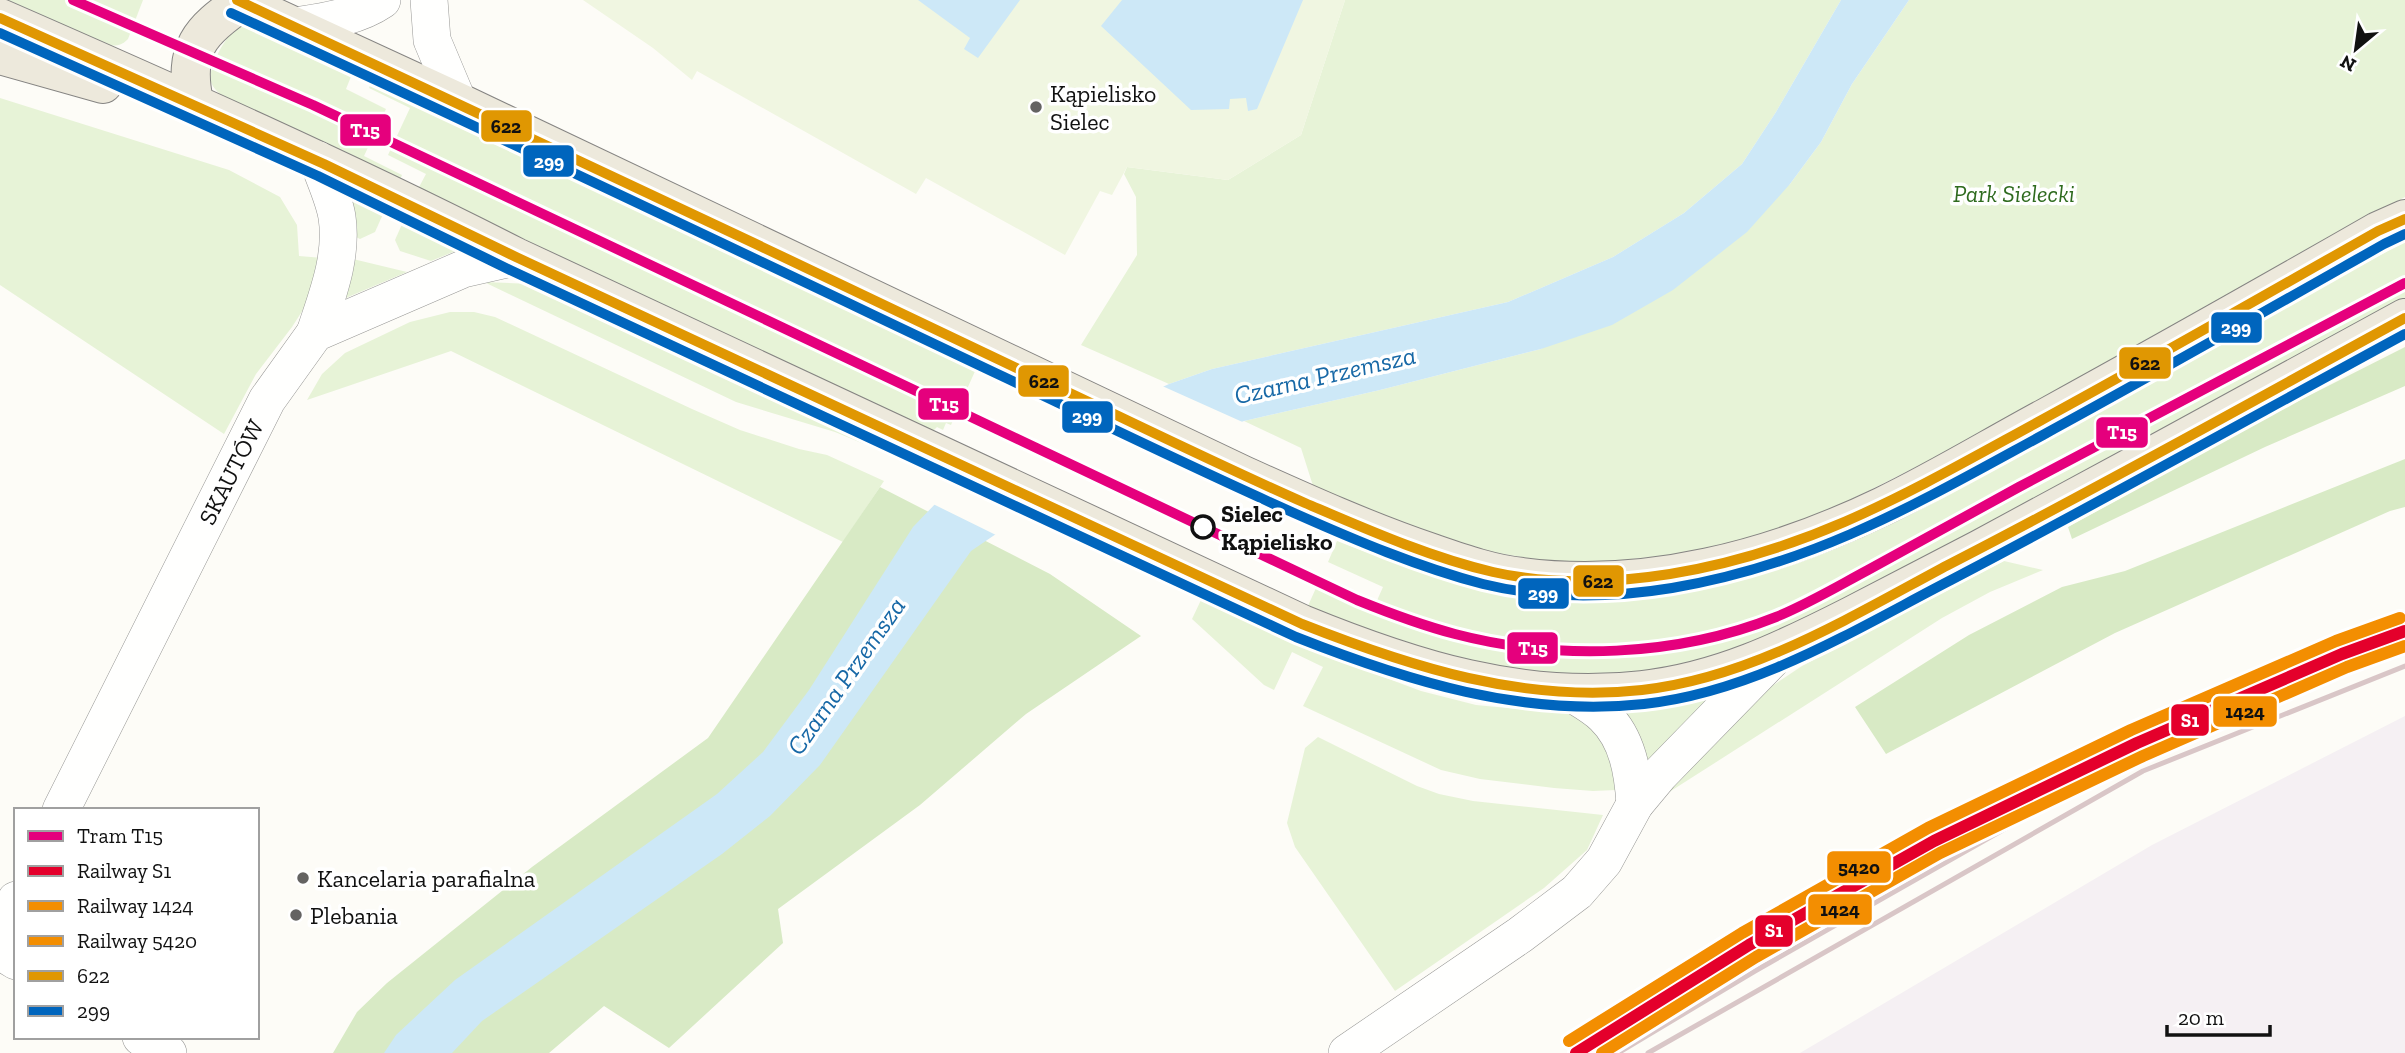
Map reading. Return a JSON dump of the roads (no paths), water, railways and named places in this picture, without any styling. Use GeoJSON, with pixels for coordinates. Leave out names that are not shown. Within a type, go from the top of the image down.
{"type":"FeatureCollection","features":[{"type":"Feature","properties":{"kind":"main road"},"geometry":{"type":"LineString","coordinates":[[210,110],[189,76],[193,51],[201,36],[220,16],[246,1],[1243,475],[1372,533],[1462,563],[1521,577],[1589,581],[1648,578],[1709,567],[1765,552],[1884,505],[2405,219]]}},
{"type":"Feature","properties":{"kind":"main road"},"geometry":{"type":"LineString","coordinates":[[0,18],[318,160],[516,257],[1302,624],[1367,650],[1434,672],[1484,684],[1572,693],[1642,690],[1700,680],[1779,652],[2122,473],[2405,318]]}},
{"type":"Feature","properties":{"kind":"main road"},"geometry":{"type":"LineString","coordinates":[[0,55],[210,110]]}},
{"type":"Feature","properties":{"kind":"street"},"geometry":{"type":"LineString","coordinates":[[296,26],[344,18],[382,0]]}},
{"type":"Feature","properties":{"kind":"street"},"geometry":{"type":"LineString","coordinates":[[429,0],[432,40],[458,103]]}},
{"type":"Feature","properties":{"kind":"street"},"geometry":{"type":"LineString","coordinates":[[315,333],[338,250],[337,216],[318,160]]}},
{"type":"Feature","properties":{"kind":"street"},"geometry":{"type":"LineString","coordinates":[[315,333],[463,269],[516,257]]}},
{"type":"Feature","properties":{"kind":"street","name":"SKAUTÓW"},"geometry":{"type":"LineString","coordinates":[[62,808],[267,400],[315,333]]}},
{"type":"Feature","properties":{"kind":"street"},"geometry":{"type":"LineString","coordinates":[[1347,1053],[1529,929],[1577,892],[1604,861],[1635,804],[1688,743],[1779,652]]}},
{"type":"Feature","properties":{"kind":"street"},"geometry":{"type":"LineString","coordinates":[[1572,693],[1602,714],[1620,737],[1634,778],[1635,804]]}},
{"type":"Feature","properties":{"kind":"street"},"geometry":{"type":"LineString","coordinates":[[0,931],[14,904]]}},
{"type":"Feature","properties":{"kind":"street"},"geometry":{"type":"LineString","coordinates":[[144,1039],[168,1053]]}},
{"type":"Feature","properties":{"kind":"water"},"geometry":{"type":"Polygon","coordinates":[[[918,0],[1020,0],[978,58],[964,49],[970,38],[918,0]]]}},
{"type":"Feature","properties":{"kind":"water"},"geometry":{"type":"Polygon","coordinates":[[[1122,0],[1303,0],[1257,109],[1248,111],[1246,98],[1230,99],[1229,109],[1191,110],[1101,26],[1122,0]]]}},
{"type":"Feature","properties":{"kind":"water","name":"Czarna Przemsza"},"geometry":{"type":"Polygon","coordinates":[[[1841,0],[1909,0],[1852,84],[1821,142],[1790,184],[1747,232],[1673,290],[1612,325],[1541,349],[1244,421],[1105,473],[996,534],[971,551],[820,765],[770,816],[722,854],[482,1021],[452,1053],[384,1053],[396,1035],[455,980],[717,794],[763,752],[809,690],[913,527],[938,501],[1047,440],[1169,384],[1212,369],[1508,302],[1613,257],[1684,213],[1742,164],[1776,112],[1841,0]]]}},
{"type":"Feature","properties":{"kind":"railway"},"geometry":{"type":"LineString","coordinates":[[1618,1053],[1755,971],[2008,827],[2203,724],[2405,643]]}},
{"type":"Feature","properties":{"kind":"railway"},"geometry":{"type":"LineString","coordinates":[[1648,1053],[2143,771],[2405,666]]}},
{"type":"Feature","properties":{"kind":"tram line","name":"T15"},"geometry":{"type":"LineString","coordinates":[[73,0],[313,105],[1357,600],[1455,634],[1494,643],[1535,648],[1617,651],[1658,647],[1738,630],[1776,617],[1823,595],[2019,487],[2405,283]]}},
{"type":"Feature","properties":{"kind":"rail line","name":"5420"},"geometry":{"type":"LineString","coordinates":[[1569,1041],[1742,933],[1928,828],[2131,730],[2336,641],[2400,618]]}},
{"type":"Feature","properties":{"kind":"rail line","name":"S1"},"geometry":{"type":"LineString","coordinates":[[1576,1053],[1749,945],[1934,841],[2137,743],[2342,654],[2405,631]]}},
{"type":"Feature","properties":{"kind":"rail line","name":"1424"},"geometry":{"type":"LineString","coordinates":[[1602,1053],[1756,957],[1940,853],[2143,756],[2347,667],[2405,646]]}},
{"type":"Feature","properties":{"kind":"place","name":"Kąpielisko Sielec"},"geometry":{"type":"Point","coordinates":[1036,107]}},
{"type":"Feature","properties":{"kind":"place","name":"Sielec Kąpielisko"},"geometry":{"type":"Point","coordinates":[1203,527]}},
{"type":"Feature","properties":{"kind":"place","name":"Kancelaria parafialna"},"geometry":{"type":"Point","coordinates":[303,878]}},
{"type":"Feature","properties":{"kind":"place","name":"Plebania"},"geometry":{"type":"Point","coordinates":[296,915]}},
{"type":"Feature","properties":{"kind":"park label","name":"Park Sielecki"},"geometry":{"type":"Point","coordinates":[2014,193]}}]}
